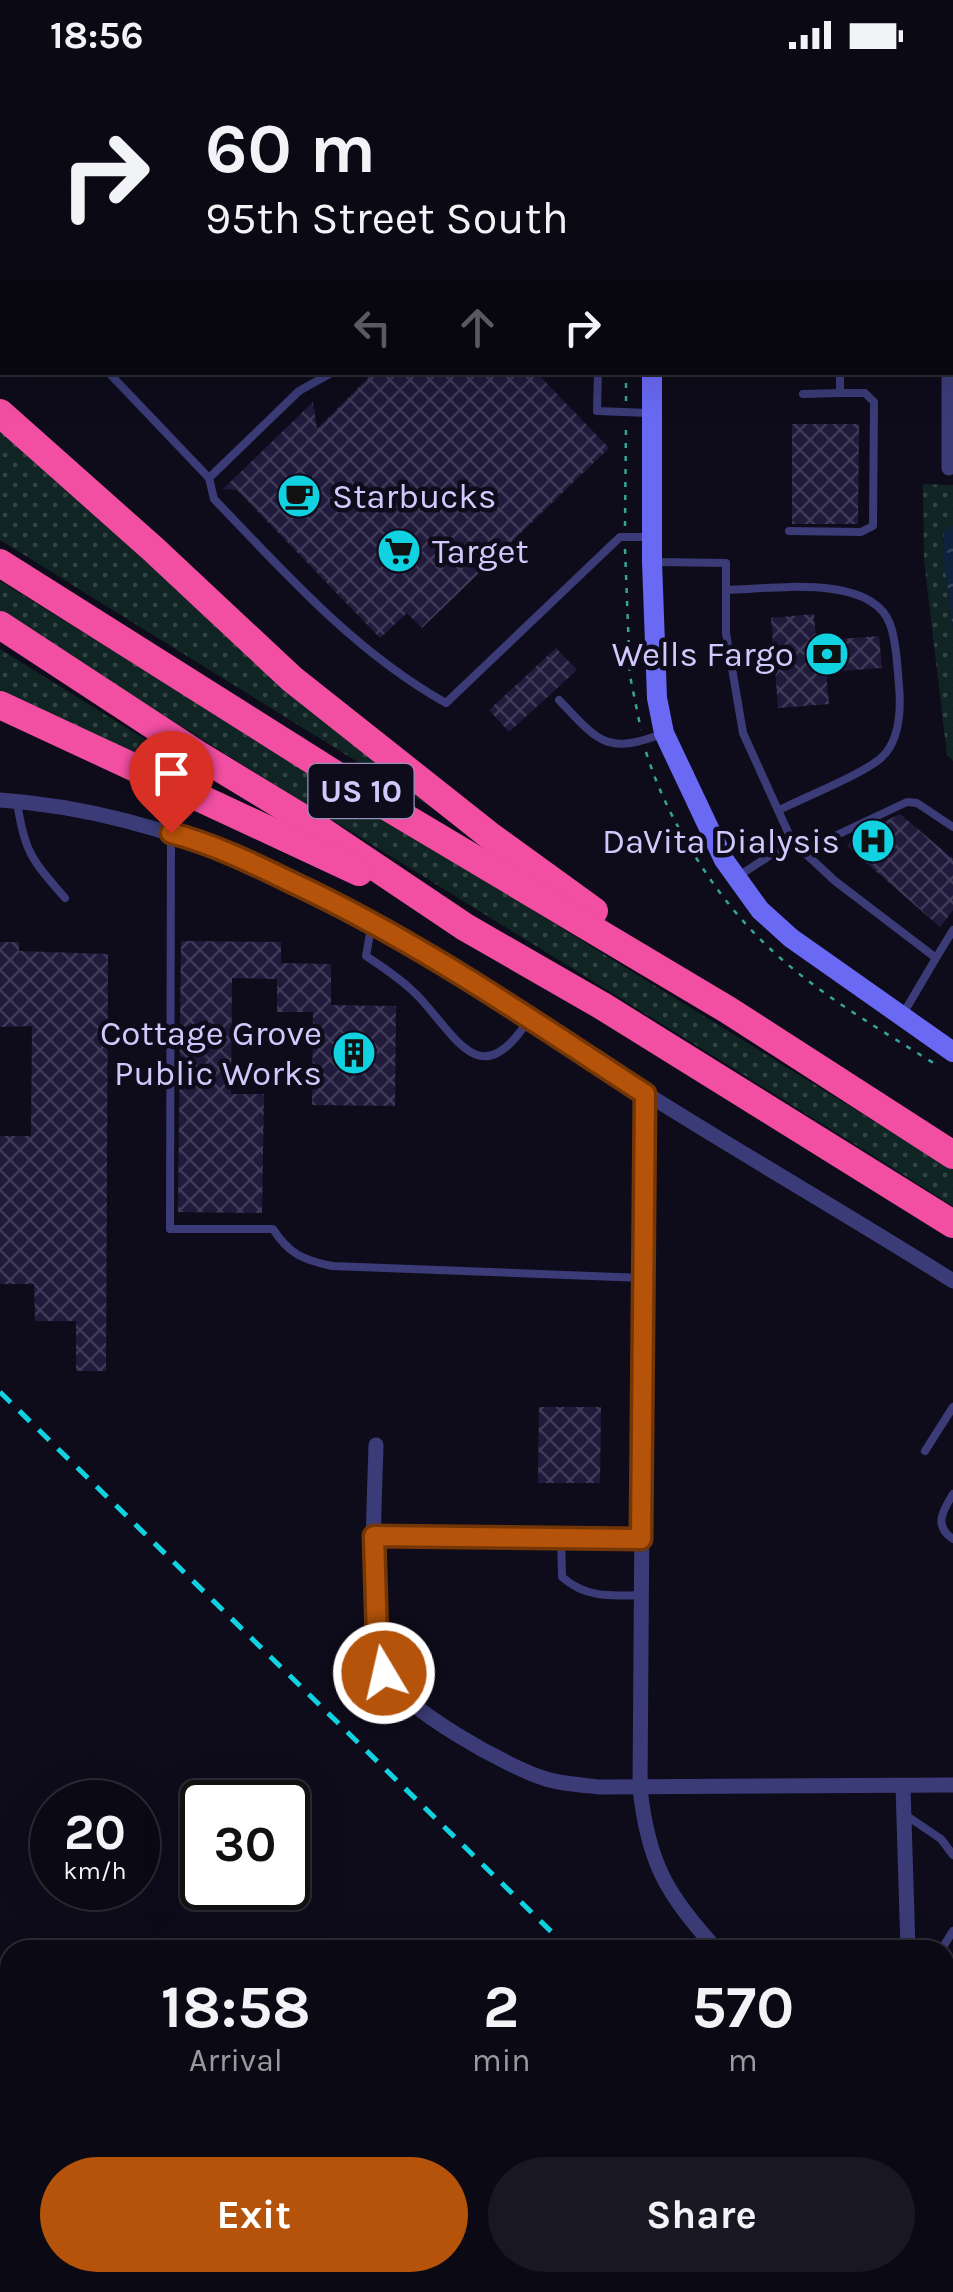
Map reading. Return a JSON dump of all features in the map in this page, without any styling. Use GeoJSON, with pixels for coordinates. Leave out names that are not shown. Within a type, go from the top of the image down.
{"type":"FeatureCollection","features":[{"type":"Feature","properties":{"kind":"highway"},"geometry":{"type":"LineString","coordinates":[[0,413],[292,679],[490,834],[728,1010]]}},
{"type":"Feature","properties":{"kind":"highway","name":"US 10"},"geometry":{"type":"LineString","coordinates":[[0,563],[374,798],[728,1010],[953,1155]]}},
{"type":"Feature","properties":{"kind":"highway","name":"US 10"},"geometry":{"type":"LineString","coordinates":[[0,625],[464,927],[604,1007],[953,1224]]}},
{"type":"Feature","properties":{"kind":"highway"},"geometry":{"type":"LineString","coordinates":[[0,705],[367,875],[399,883]]}},
{"type":"Feature","properties":{"kind":"street"},"geometry":{"type":"LineString","coordinates":[[652,375],[652,562],[658,698],[664,733],[724,860],[760,910],[791,938],[902,1016],[945,1058]]}},
{"type":"Feature","properties":{"kind":"street"},"geometry":{"type":"LineString","coordinates":[[949,375],[949,468]]}},
{"type":"Feature","properties":{"kind":"street"},"geometry":{"type":"LineString","coordinates":[[8,800],[102,815],[171,833],[227,852],[372,922],[953,1281]]}},
{"type":"Feature","properties":{"kind":"street"},"geometry":{"type":"LineString","coordinates":[[645,1094],[640,1788],[645,1832],[660,1874],[680,1908],[708,1940]]}},
{"type":"Feature","properties":{"kind":"street"},"geometry":{"type":"LineString","coordinates":[[376,1445],[377,1639],[384,1673],[401,1696],[485,1750],[547,1779],[600,1787],[953,1784]]}},
{"type":"Feature","properties":{"kind":"street"},"geometry":{"type":"LineString","coordinates":[[374,1536],[641,1539]]}},
{"type":"Feature","properties":{"kind":"street"},"geometry":{"type":"LineString","coordinates":[[903,1786],[908,1940]]}},
{"type":"Feature","properties":{"kind":"lane"},"geometry":{"type":"LineString","coordinates":[[111,375],[209,478],[214,499],[316,606],[413,684],[446,703],[620,537],[652,537]]}},
{"type":"Feature","properties":{"kind":"lane"},"geometry":{"type":"LineString","coordinates":[[209,478],[299,391],[328,375]]}},
{"type":"Feature","properties":{"kind":"lane"},"geometry":{"type":"LineString","coordinates":[[598,375],[598,411],[652,413]]}},
{"type":"Feature","properties":{"kind":"lane"},"geometry":{"type":"LineString","coordinates":[[840,375],[840,393]]}},
{"type":"Feature","properties":{"kind":"lane"},"geometry":{"type":"LineString","coordinates":[[789,531],[861,532],[873,526],[874,402],[865,394],[803,394]]}},
{"type":"Feature","properties":{"kind":"lane"},"geometry":{"type":"LineString","coordinates":[[652,562],[726,564],[728,650],[743,734],[792,841],[836,881],[936,958]]}},
{"type":"Feature","properties":{"kind":"lane"},"geometry":{"type":"LineString","coordinates":[[727,590],[834,589],[876,604],[890,624],[900,700],[893,742],[881,758],[778,810]]}},
{"type":"Feature","properties":{"kind":"lane"},"geometry":{"type":"LineString","coordinates":[[559,700],[593,736],[604,742],[643,741],[664,733]]}},
{"type":"Feature","properties":{"kind":"lane"},"geometry":{"type":"LineString","coordinates":[[8,800],[30,857],[65,898]]}},
{"type":"Feature","properties":{"kind":"lane"},"geometry":{"type":"LineString","coordinates":[[803,851],[907,802],[917,803],[953,826]]}},
{"type":"Feature","properties":{"kind":"lane"},"geometry":{"type":"LineString","coordinates":[[171,833],[170,1228],[273,1228],[284,1246],[301,1260],[332,1266],[644,1278]]}},
{"type":"Feature","properties":{"kind":"lane"},"geometry":{"type":"LineString","coordinates":[[737,878],[792,841]]}},
{"type":"Feature","properties":{"kind":"lane"},"geometry":{"type":"LineString","coordinates":[[372,922],[366,956],[398,978],[468,1052],[490,1056],[505,1050],[529,1019]]}},
{"type":"Feature","properties":{"kind":"lane"},"geometry":{"type":"LineString","coordinates":[[902,1016],[953,930]]}},
{"type":"Feature","properties":{"kind":"lane"},"geometry":{"type":"LineString","coordinates":[[925,1451],[953,1407]]}},
{"type":"Feature","properties":{"kind":"lane"},"geometry":{"type":"LineString","coordinates":[[953,1494],[941,1512],[940,1523],[945,1534],[953,1539]]}},
{"type":"Feature","properties":{"kind":"lane"},"geometry":{"type":"LineString","coordinates":[[561,1538],[562,1577],[572,1586],[600,1596],[640,1595]]}},
{"type":"Feature","properties":{"kind":"lane"},"geometry":{"type":"LineString","coordinates":[[904,1814],[941,1839],[953,1855]]}},
{"type":"Feature","properties":{"kind":"path"},"geometry":{"type":"LineString","coordinates":[[626,375],[625,537],[630,676],[643,741],[668,809],[735,916],[803,979],[945,1058]]}},
{"type":"Feature","properties":{"kind":"green space"},"geometry":{"type":"Polygon","coordinates":[[[0,425],[440,813],[0,540],[0,425]]]}},
{"type":"Feature","properties":{"kind":"green space"},"geometry":{"type":"Polygon","coordinates":[[[923,484],[953,485],[953,525],[944,531],[943,553],[953,630],[953,761],[947,755],[924,560],[923,484]]]}},
{"type":"Feature","properties":{"kind":"green space"},"geometry":{"type":"Polygon","coordinates":[[[0,581],[953,1170],[953,1206],[0,612],[0,581]]]}},
{"type":"Feature","properties":{"kind":"green space"},"geometry":{"type":"Polygon","coordinates":[[[0,649],[183,763],[178,775],[0,694],[0,649]]]}},
{"type":"Feature","properties":{"kind":"water"},"geometry":{"type":"Polygon","coordinates":[[[953,525],[953,630],[943,553],[944,531],[953,525]]]}},
{"type":"Feature","properties":{"kind":"building","name":"Target"},"geometry":{"type":"Polygon","coordinates":[[[371,375],[539,375],[609,448],[422,628],[407,613],[380,638],[237,490],[223,489],[313,402],[317,429],[371,375]]]}},
{"type":"Feature","properties":{"kind":"building"},"geometry":{"type":"Polygon","coordinates":[[[792,424],[859,424],[858,524],[792,524],[792,424]]]}},
{"type":"Feature","properties":{"kind":"building","name":"Wells Fargo"},"geometry":{"type":"Polygon","coordinates":[[[814,614],[816,641],[879,636],[882,668],[826,672],[829,704],[778,708],[771,618],[814,614]]]}},
{"type":"Feature","properties":{"kind":"building"},"geometry":{"type":"Polygon","coordinates":[[[556,648],[577,670],[509,732],[489,710],[556,648]]]}},
{"type":"Feature","properties":{"kind":"building"},"geometry":{"type":"Polygon","coordinates":[[[900,814],[953,859],[953,910],[940,927],[847,846],[855,836],[900,814]]]}},
{"type":"Feature","properties":{"kind":"building","name":"Cottage Grove Public Works"},"geometry":{"type":"Polygon","coordinates":[[[181,941],[281,942],[281,963],[331,964],[331,1005],[396,1006],[395,1106],[312,1105],[313,1012],[277,1012],[277,979],[232,978],[231,1094],[264,1094],[262,1213],[178,1212],[181,941]]]}},
{"type":"Feature","properties":{"kind":"building"},"geometry":{"type":"Polygon","coordinates":[[[0,942],[19,942],[19,951],[108,954],[106,1371],[76,1371],[76,1321],[35,1321],[34,1284],[0,1284],[0,1136],[31,1136],[32,1026],[0,1027],[0,942]]]}},
{"type":"Feature","properties":{"kind":"building"},"geometry":{"type":"Polygon","coordinates":[[[539,1407],[601,1407],[600,1483],[538,1483],[539,1407]]]}},
{"type":"Feature","properties":{"kind":"railway"},"geometry":{"type":"LineString","coordinates":[[0,1392],[560,1940]]}},
{"type":"Feature","properties":{"kind":"place","name":"Starbucks"},"geometry":{"type":"Point","coordinates":[299,496]}},
{"type":"Feature","properties":{"kind":"place","name":"Target"},"geometry":{"type":"Point","coordinates":[399,551]}},
{"type":"Feature","properties":{"kind":"place","name":"Wells Fargo"},"geometry":{"type":"Point","coordinates":[827,654]}},
{"type":"Feature","properties":{"kind":"place","name":"DaVita Dialysis"},"geometry":{"type":"Point","coordinates":[873,841]}},
{"type":"Feature","properties":{"kind":"place","name":"Cottage Grove Public Works"},"geometry":{"type":"Point","coordinates":[354,1053]}},
{"type":"Feature","properties":{"kind":"route"},"geometry":{"type":"LineString","coordinates":[[171,833],[227,852],[345,906],[438,960],[645,1094],[641,1539],[374,1536],[377,1639],[384,1673]]}}]}
